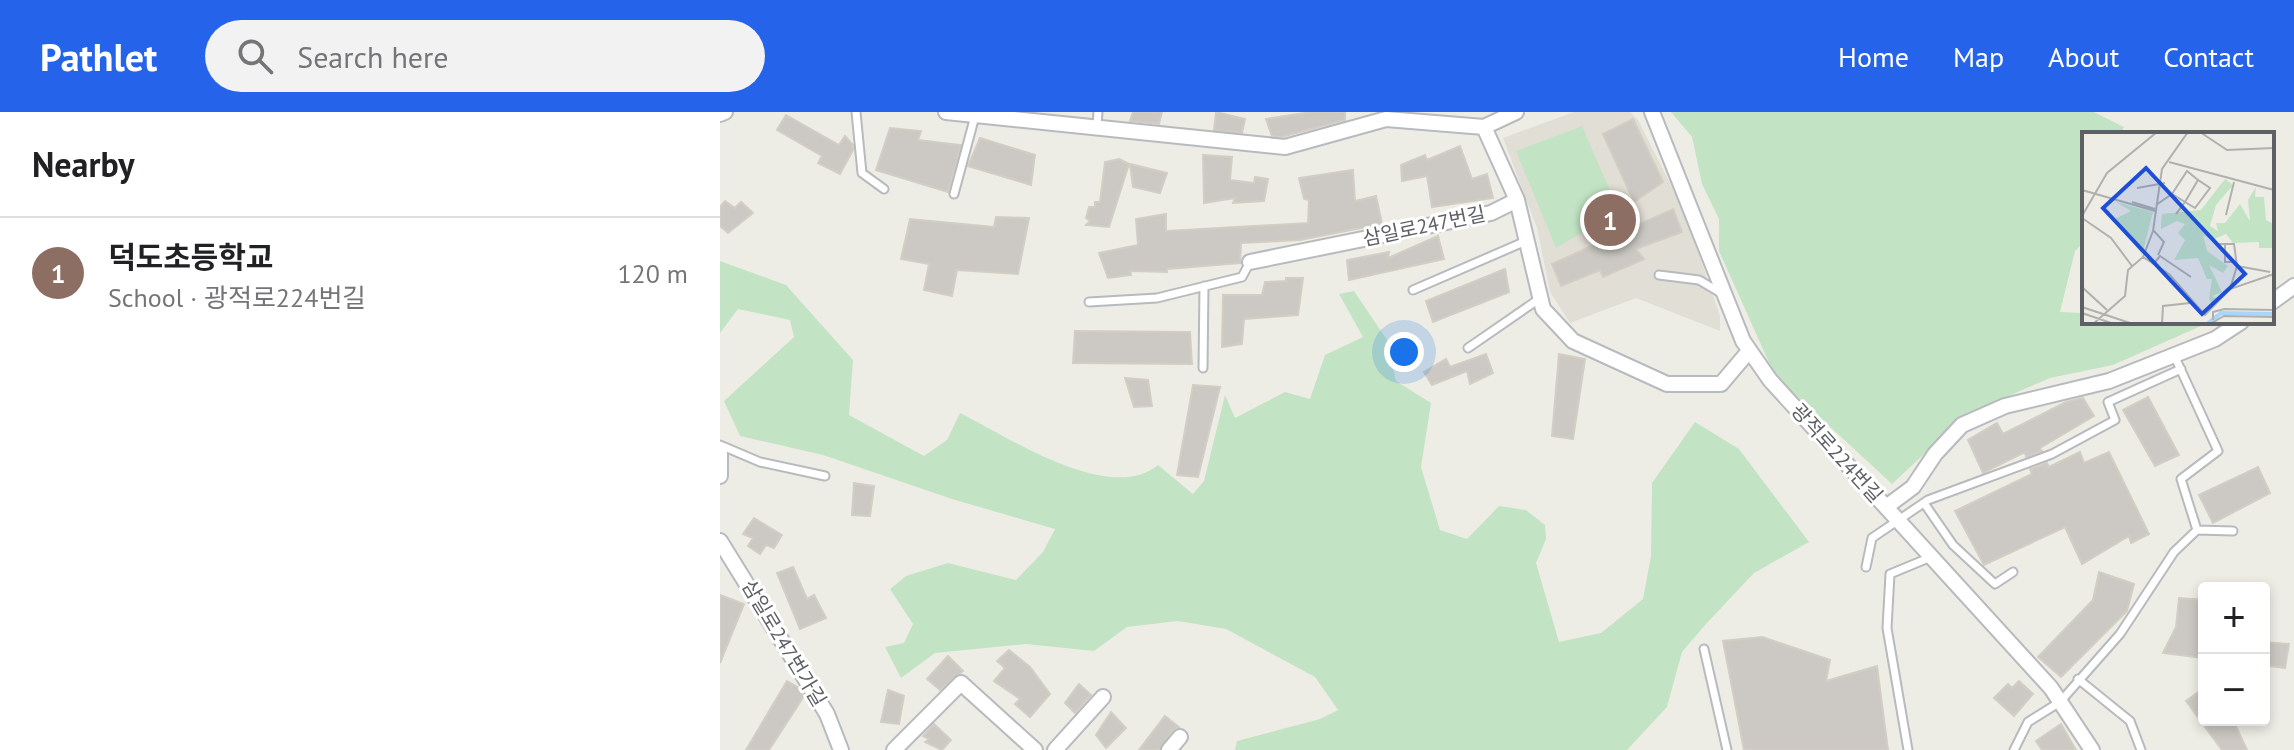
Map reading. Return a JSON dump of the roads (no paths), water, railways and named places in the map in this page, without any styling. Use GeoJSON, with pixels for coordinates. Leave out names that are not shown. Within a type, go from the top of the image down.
{"type":"FeatureCollection","features":[{"type":"Feature","properties":{"kind":"street"},"geometry":{"type":"LineString","coordinates":[[946,112],[975,116],[1097,118],[1285,147],[1386,119],[1484,127],[1516,112]]}},
{"type":"Feature","properties":{"kind":"street","name":"광적로224번길"},"geometry":{"type":"LineString","coordinates":[[1652,112],[1749,351],[1770,380],[2060,702],[2092,750]]}},
{"type":"Feature","properties":{"kind":"street"},"geometry":{"type":"LineString","coordinates":[[1484,127],[1517,200],[1543,309],[1573,341],[1667,384],[1721,384],[1749,351]]}},
{"type":"Feature","properties":{"kind":"street","name":"삼일로247번길"},"geometry":{"type":"LineString","coordinates":[[1250,262],[1491,213],[1517,200]]}},
{"type":"Feature","properties":{"kind":"street"},"geometry":{"type":"LineString","coordinates":[[2274,301],[2294,286]]}},
{"type":"Feature","properties":{"kind":"street"},"geometry":{"type":"LineString","coordinates":[[1886,507],[1913,487],[1935,454],[1962,425],[2005,406],[2109,381],[2215,339],[2238,324]]}},
{"type":"Feature","properties":{"kind":"street"},"geometry":{"type":"LineString","coordinates":[[720,453],[720,476]]}},
{"type":"Feature","properties":{"kind":"street","name":"삼일로247번가길"},"geometry":{"type":"LineString","coordinates":[[720,541],[827,714],[841,750]]}},
{"type":"Feature","properties":{"kind":"street"},"geometry":{"type":"LineString","coordinates":[[894,750],[961,683],[1035,750]]}},
{"type":"Feature","properties":{"kind":"street"},"geometry":{"type":"LineString","coordinates":[[1055,750],[1103,697]]}},
{"type":"Feature","properties":{"kind":"street"},"geometry":{"type":"LineString","coordinates":[[1169,750],[1180,737]]}},
{"type":"Feature","properties":{"kind":"lane"},"geometry":{"type":"LineString","coordinates":[[856,112],[862,173],[884,189]]}},
{"type":"Feature","properties":{"kind":"lane"},"geometry":{"type":"LineString","coordinates":[[954,194],[975,116]]}},
{"type":"Feature","properties":{"kind":"lane"},"geometry":{"type":"LineString","coordinates":[[1413,290],[1528,240]]}},
{"type":"Feature","properties":{"kind":"lane"},"geometry":{"type":"LineString","coordinates":[[1089,302],[1157,298],[1242,277],[1250,262]]}},
{"type":"Feature","properties":{"kind":"lane"},"geometry":{"type":"LineString","coordinates":[[1659,275],[1699,280],[1724,295]]}},
{"type":"Feature","properties":{"kind":"lane"},"geometry":{"type":"LineString","coordinates":[[1203,368],[1204,286]]}},
{"type":"Feature","properties":{"kind":"lane"},"geometry":{"type":"LineString","coordinates":[[1468,348],[1541,298]]}},
{"type":"Feature","properties":{"kind":"lane"},"geometry":{"type":"LineString","coordinates":[[2174,355],[2218,451],[2181,479],[2197,530]]}},
{"type":"Feature","properties":{"kind":"lane"},"geometry":{"type":"LineString","coordinates":[[1866,567],[1872,538],[1897,519],[1924,503],[2052,454],[2115,420],[2108,402],[2181,369]]}},
{"type":"Feature","properties":{"kind":"lane"},"geometry":{"type":"LineString","coordinates":[[720,445],[760,462],[825,476]]}},
{"type":"Feature","properties":{"kind":"lane"},"geometry":{"type":"LineString","coordinates":[[1924,503],[1953,545],[1995,584],[2013,572]]}},
{"type":"Feature","properties":{"kind":"lane"},"geometry":{"type":"LineString","coordinates":[[2014,750],[2028,722],[2060,702],[2120,634],[2174,552],[2197,530],[2233,531]]}},
{"type":"Feature","properties":{"kind":"lane"},"geometry":{"type":"LineString","coordinates":[[1908,750],[1887,628],[1890,574],[1931,557]]}},
{"type":"Feature","properties":{"kind":"lane"},"geometry":{"type":"LineString","coordinates":[[1704,649],[1727,750]]}},
{"type":"Feature","properties":{"kind":"lane"},"geometry":{"type":"LineString","coordinates":[[2078,679],[2130,721],[2141,750]]}},
{"type":"Feature","properties":{"kind":"place","name":"덕도초등학교"},"geometry":{"type":"Point","coordinates":[1610,220]}}]}
